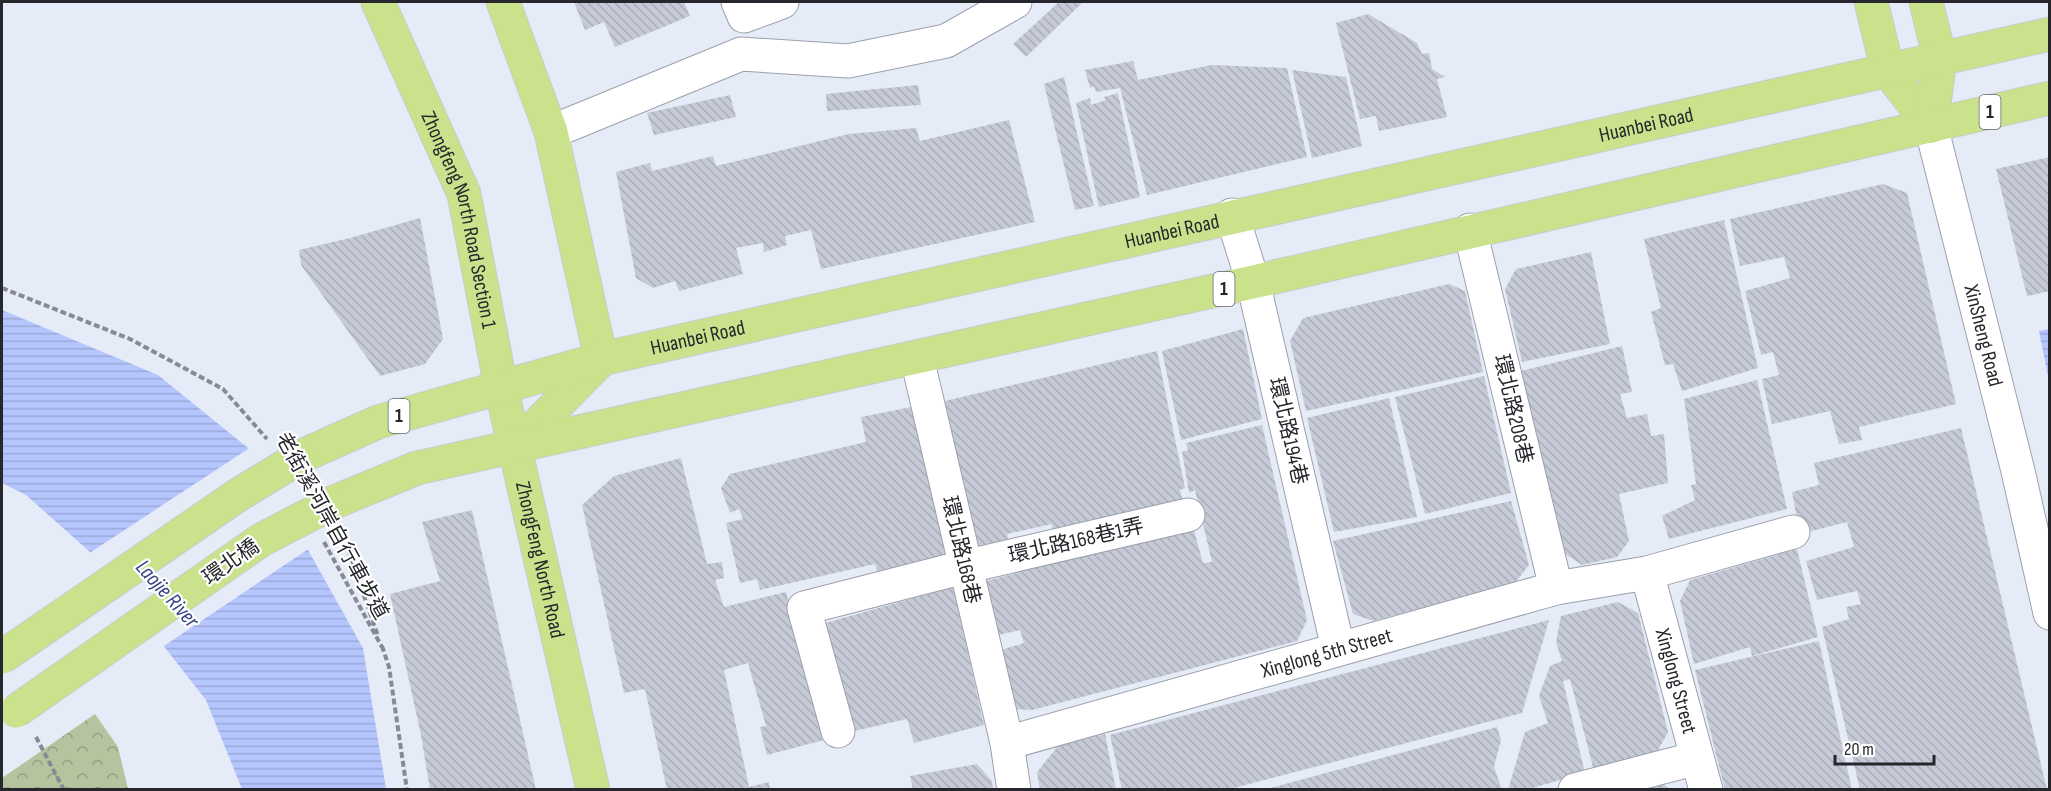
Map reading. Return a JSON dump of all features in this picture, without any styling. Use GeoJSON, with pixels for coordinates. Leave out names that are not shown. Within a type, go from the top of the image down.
{"type":"FeatureCollection","features":[{"type":"Feature","properties":{"kind":"main road","name":"Zhongfeng North Road Section 1"},"geometry":{"type":"LineString","coordinates":[[378,2],[464,194],[501,387],[516,446]]}},
{"type":"Feature","properties":{"kind":"main road"},"geometry":{"type":"LineString","coordinates":[[503,2],[551,132],[601,359],[516,446]]}},
{"type":"Feature","properties":{"kind":"main road"},"geometry":{"type":"LineString","coordinates":[[1871,2],[1888,71]]}},
{"type":"Feature","properties":{"kind":"main road"},"geometry":{"type":"LineString","coordinates":[[1926,2],[1940,59],[1931,126]]}},
{"type":"Feature","properties":{"kind":"main road","name":"Huanbei Road"},"geometry":{"type":"LineString","coordinates":[[2,657],[238,495],[302,456],[378,422],[601,359],[1232,215],[2049,34]]}},
{"type":"Feature","properties":{"kind":"main road","name":"XinSheng Road"},"geometry":{"type":"LineString","coordinates":[[1888,71],[1931,126]]}},
{"type":"Feature","properties":{"kind":"main road","name":"1"},"geometry":{"type":"LineString","coordinates":[[326,518],[417,468],[1253,282],[2049,98]]}},
{"type":"Feature","properties":{"kind":"main road","name":"ZhongFeng North Road"},"geometry":{"type":"LineString","coordinates":[[516,446],[593,789]]}},
{"type":"Feature","properties":{"kind":"main road","name":"環北橋"},"geometry":{"type":"LineString","coordinates":[[9,716],[261,540],[326,518]]}},
{"type":"Feature","properties":{"kind":"street"},"geometry":{"type":"LineString","coordinates":[[738,2],[744,16],[782,2]]}},
{"type":"Feature","properties":{"kind":"street"},"geometry":{"type":"LineString","coordinates":[[551,132],[741,54],[848,61],[946,41],[1015,2]]}},
{"type":"Feature","properties":{"kind":"street","name":"XinSheng Road"},"geometry":{"type":"LineString","coordinates":[[1931,126],[2044,568],[2049,613]]}},
{"type":"Feature","properties":{"kind":"street","name":"環北路194巷"},"geometry":{"type":"LineString","coordinates":[[1232,215],[1253,282],[1338,648]]}},
{"type":"Feature","properties":{"kind":"street","name":"環北路208巷"},"geometry":{"type":"LineString","coordinates":[[1470,230],[1556,588]]}},
{"type":"Feature","properties":{"kind":"street","name":"環北路168巷"},"geometry":{"type":"LineString","coordinates":[[917,358],[1006,743],[1014,789]]}},
{"type":"Feature","properties":{"kind":"street","name":"環北路168巷1弄"},"geometry":{"type":"LineString","coordinates":[[838,731],[804,608],[964,567],[1188,515]]}},
{"type":"Feature","properties":{"kind":"street","name":"Xinglong 5th Street"},"geometry":{"type":"LineString","coordinates":[[1006,743],[1556,588],[1647,573],[1793,532]]}},
{"type":"Feature","properties":{"kind":"street","name":"Xinglong Street"},"geometry":{"type":"LineString","coordinates":[[1647,573],[1706,789]]}},
{"type":"Feature","properties":{"kind":"street"},"geometry":{"type":"LineString","coordinates":[[1575,789],[1697,758]]}},
{"type":"Feature","properties":{"kind":"path","name":"老街溪河岸自行車步道"},"geometry":{"type":"LineString","coordinates":[[2,288],[130,339],[223,388],[271,444]]}},
{"type":"Feature","properties":{"kind":"path","name":"老街溪河岸自行車步道"},"geometry":{"type":"LineString","coordinates":[[326,518],[382,647]]}},
{"type":"Feature","properties":{"kind":"path","name":"老街溪河岸自行車步道"},"geometry":{"type":"LineString","coordinates":[[326,518],[389,667],[407,789]]}},
{"type":"Feature","properties":{"kind":"green space"},"geometry":{"type":"Polygon","coordinates":[[[95,714],[118,747],[128,789],[2,789],[2,778],[95,714]]]}},
{"type":"Feature","properties":{"kind":"water","name":"Laojie River"},"geometry":{"type":"Polygon","coordinates":[[[2,310],[158,375],[253,452],[363,648],[386,789],[242,789],[206,700],[90,552],[26,495],[2,483],[2,310]]]}},
{"type":"Feature","properties":{"kind":"water"},"geometry":{"type":"Polygon","coordinates":[[[2050,329],[2049,381],[2039,331],[2050,329]]]}},
{"type":"Feature","properties":{"kind":"pier"},"geometry":{"type":"Polygon","coordinates":[[[251,447],[310,548],[161,648],[88,554],[251,447]]]}},
{"type":"Feature","properties":{"kind":"building"},"geometry":{"type":"Polygon","coordinates":[[[574,2],[684,2],[690,16],[615,47],[604,22],[585,30],[574,2]]]}},
{"type":"Feature","properties":{"kind":"building"},"geometry":{"type":"Polygon","coordinates":[[[1059,2],[1083,2],[1026,57],[1013,44],[1059,2]]]}},
{"type":"Feature","properties":{"kind":"building"},"geometry":{"type":"Polygon","coordinates":[[[1368,14],[1417,43],[1422,54],[1429,53],[1432,69],[1445,77],[1437,79],[1447,117],[1379,131],[1376,116],[1360,119],[1336,23],[1368,14]]]}},
{"type":"Feature","properties":{"kind":"building"},"geometry":{"type":"Polygon","coordinates":[[[1133,61],[1138,80],[1212,65],[1287,68],[1307,157],[1147,195],[1120,88],[1096,92],[1094,86],[1090,88],[1085,70],[1133,61]]]}},
{"type":"Feature","properties":{"kind":"building"},"geometry":{"type":"Polygon","coordinates":[[[1292,70],[1346,77],[1362,146],[1312,158],[1292,70]]]}},
{"type":"Feature","properties":{"kind":"building"},"geometry":{"type":"Polygon","coordinates":[[[1064,77],[1094,206],[1075,210],[1044,84],[1064,77]]]}},
{"type":"Feature","properties":{"kind":"building"},"geometry":{"type":"Polygon","coordinates":[[[918,85],[921,105],[827,111],[826,94],[918,85]]]}},
{"type":"Feature","properties":{"kind":"building"},"geometry":{"type":"Polygon","coordinates":[[[1118,93],[1140,197],[1099,207],[1076,103],[1090,98],[1091,105],[1106,100],[1104,97],[1118,93]]]}},
{"type":"Feature","properties":{"kind":"building"},"geometry":{"type":"Polygon","coordinates":[[[730,95],[736,117],[654,135],[647,113],[730,95]]]}},
{"type":"Feature","properties":{"kind":"building"},"geometry":{"type":"Polygon","coordinates":[[[1009,120],[1035,222],[821,269],[811,230],[785,236],[787,245],[764,252],[763,243],[736,248],[743,274],[679,291],[675,281],[653,288],[636,278],[616,172],[650,163],[652,171],[713,156],[716,166],[849,134],[916,128],[920,141],[1009,120]]]}},
{"type":"Feature","properties":{"kind":"building"},"geometry":{"type":"Polygon","coordinates":[[[2050,157],[2050,291],[2027,296],[1996,169],[2050,157]]]}},
{"type":"Feature","properties":{"kind":"building"},"geometry":{"type":"Polygon","coordinates":[[[1883,184],[1907,193],[1956,404],[1859,427],[1862,440],[1839,444],[1830,411],[1772,424],[1762,379],[1779,375],[1773,352],[1761,355],[1745,291],[1790,278],[1784,257],[1740,266],[1730,219],[1883,184]]]}},
{"type":"Feature","properties":{"kind":"building"},"geometry":{"type":"Polygon","coordinates":[[[420,218],[443,339],[425,364],[380,376],[301,265],[299,250],[420,218]]]}},
{"type":"Feature","properties":{"kind":"building"},"geometry":{"type":"Polygon","coordinates":[[[1724,220],[1758,368],[1682,391],[1673,364],[1665,365],[1651,312],[1661,308],[1644,239],[1724,220]]]}},
{"type":"Feature","properties":{"kind":"building"},"geometry":{"type":"Polygon","coordinates":[[[1591,252],[1610,344],[1522,362],[1505,289],[1516,269],[1591,252]]]}},
{"type":"Feature","properties":{"kind":"building"},"geometry":{"type":"Polygon","coordinates":[[[1449,284],[1465,291],[1483,372],[1306,411],[1290,341],[1303,318],[1449,284]]]}},
{"type":"Feature","properties":{"kind":"building"},"geometry":{"type":"Polygon","coordinates":[[[1243,329],[1262,419],[1181,440],[1162,351],[1243,329]]]}},
{"type":"Feature","properties":{"kind":"building"},"geometry":{"type":"Polygon","coordinates":[[[1622,346],[1632,392],[1620,394],[1627,418],[1647,414],[1651,436],[1664,434],[1668,483],[1619,494],[1629,541],[1617,557],[1582,565],[1562,552],[1521,371],[1622,346]]]}},
{"type":"Feature","properties":{"kind":"building"},"geometry":{"type":"Polygon","coordinates":[[[1157,351],[1185,488],[1180,490],[1183,503],[1053,533],[1052,524],[1007,534],[1008,540],[976,546],[945,401],[1157,351]]]}},
{"type":"Feature","properties":{"kind":"building"},"geometry":{"type":"Polygon","coordinates":[[[1484,376],[1511,493],[1425,514],[1395,397],[1484,376]]]}},
{"type":"Feature","properties":{"kind":"building"},"geometry":{"type":"Polygon","coordinates":[[[1757,380],[1787,509],[1669,539],[1662,516],[1695,500],[1691,485],[1696,484],[1684,399],[1757,380]]]}},
{"type":"Feature","properties":{"kind":"building"},"geometry":{"type":"Polygon","coordinates":[[[1389,398],[1417,517],[1334,532],[1307,418],[1389,398]]]}},
{"type":"Feature","properties":{"kind":"building"},"geometry":{"type":"Polygon","coordinates":[[[916,406],[946,559],[878,574],[875,564],[760,590],[757,579],[740,583],[726,523],[743,519],[739,509],[730,513],[721,488],[730,474],[866,442],[861,417],[916,406]]]}},
{"type":"Feature","properties":{"kind":"building"},"geometry":{"type":"Polygon","coordinates":[[[1262,425],[1307,620],[1297,641],[1032,710],[1016,709],[1001,650],[1024,643],[1020,630],[998,635],[986,581],[1193,527],[1203,563],[1212,562],[1195,490],[1189,493],[1182,451],[1188,451],[1186,443],[1262,425]]]}},
{"type":"Feature","properties":{"kind":"building"},"geometry":{"type":"Polygon","coordinates":[[[1961,428],[2047,790],[1860,790],[1822,627],[1849,619],[1846,607],[1861,604],[1857,591],[1817,600],[1806,561],[1854,547],[1847,522],[1800,534],[1792,492],[1819,485],[1814,463],[1961,428]]]}},
{"type":"Feature","properties":{"kind":"building"},"geometry":{"type":"Polygon","coordinates":[[[681,458],[707,564],[722,562],[724,578],[715,580],[724,607],[786,592],[824,740],[767,755],[760,727],[766,726],[748,663],[724,670],[749,787],[769,782],[770,790],[667,790],[645,689],[624,693],[582,505],[614,476],[681,458]]]}},
{"type":"Feature","properties":{"kind":"building"},"geometry":{"type":"Polygon","coordinates":[[[1511,501],[1529,565],[1514,584],[1373,621],[1353,614],[1333,541],[1511,501]]]}},
{"type":"Feature","properties":{"kind":"building"},"geometry":{"type":"Polygon","coordinates":[[[472,510],[536,790],[430,790],[421,735],[390,594],[440,581],[422,522],[472,510]]]}},
{"type":"Feature","properties":{"kind":"building"},"geometry":{"type":"Polygon","coordinates":[[[1797,549],[1818,637],[1752,656],[1750,647],[1694,664],[1680,601],[1690,580],[1797,549]]]}},
{"type":"Feature","properties":{"kind":"building"},"geometry":{"type":"Polygon","coordinates":[[[953,587],[984,725],[914,743],[907,719],[850,732],[822,624],[953,587]]]}},
{"type":"Feature","properties":{"kind":"building"},"geometry":{"type":"Polygon","coordinates":[[[1618,602],[1638,613],[1668,732],[1656,754],[1594,771],[1570,679],[1563,681],[1585,773],[1525,790],[1508,790],[1525,732],[1548,723],[1539,696],[1550,666],[1562,661],[1556,642],[1561,616],[1618,602]]]}},
{"type":"Feature","properties":{"kind":"building"},"geometry":{"type":"Polygon","coordinates":[[[1549,620],[1522,713],[1226,790],[1122,790],[1110,735],[1549,620]]]}},
{"type":"Feature","properties":{"kind":"building"},"geometry":{"type":"Polygon","coordinates":[[[1819,641],[1852,790],[1725,790],[1695,670],[1819,641]]]}},
{"type":"Feature","properties":{"kind":"building"},"geometry":{"type":"Polygon","coordinates":[[[1497,727],[1501,740],[1494,767],[1502,790],[1263,790],[1497,727]]]}},
{"type":"Feature","properties":{"kind":"building"},"geometry":{"type":"Polygon","coordinates":[[[1105,734],[1116,790],[1040,790],[1037,772],[1058,746],[1105,734]]]}},
{"type":"Feature","properties":{"kind":"building"},"geometry":{"type":"Polygon","coordinates":[[[977,764],[992,781],[993,790],[913,790],[910,776],[977,764]]]}},
{"type":"Feature","properties":{"kind":"building"},"geometry":{"type":"Polygon","coordinates":[[[1663,784],[1671,790],[1647,789],[1663,784]]]}}]}
